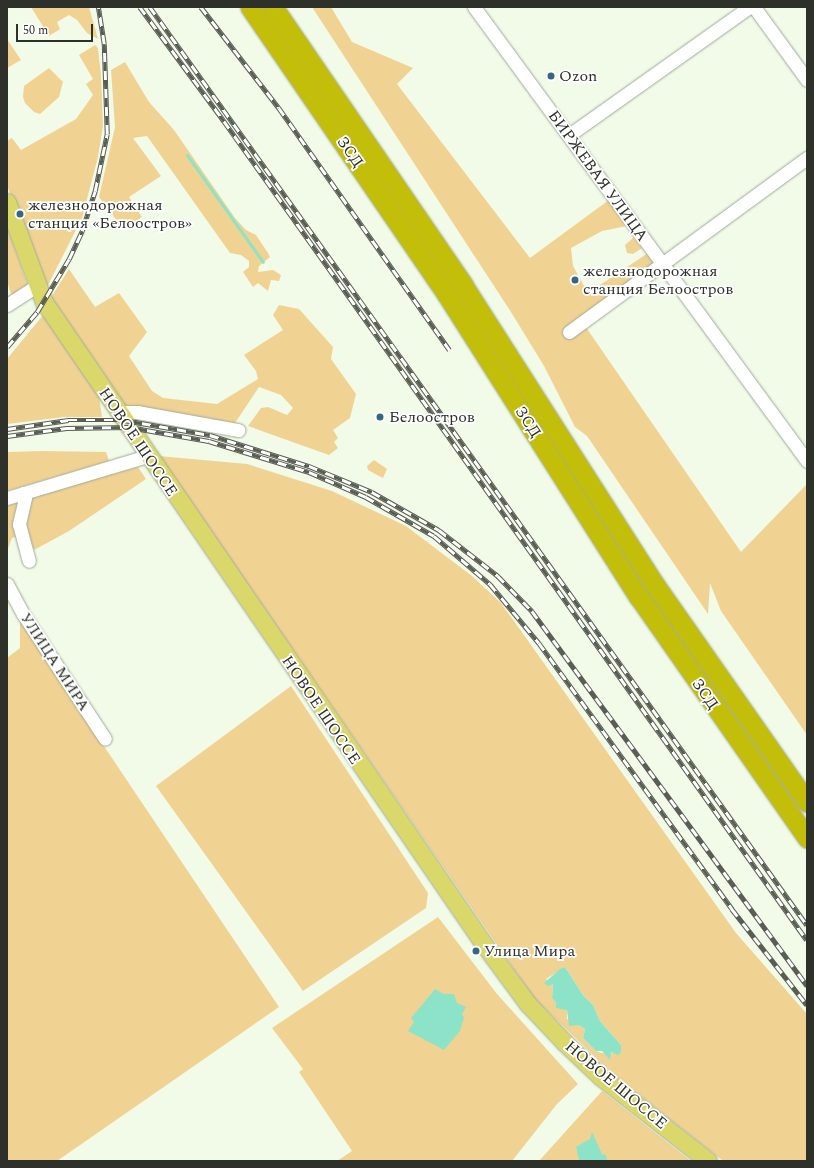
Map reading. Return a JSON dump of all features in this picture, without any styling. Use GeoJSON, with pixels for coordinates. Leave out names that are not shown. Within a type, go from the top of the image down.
{"type":"FeatureCollection","features":[{"type":"Feature","properties":{"kind":"highway","name":"ЗСД"},"geometry":{"type":"LineString","coordinates":[[250,7],[447,295],[639,597],[807,838]]}},
{"type":"Feature","properties":{"kind":"highway","name":"ЗСД"},"geometry":{"type":"LineString","coordinates":[[273,7],[463,285],[655,585],[807,802]]}},
{"type":"Feature","properties":{"kind":"main road","name":"НОВОЕ ШОССЕ"},"geometry":{"type":"LineString","coordinates":[[7,202],[36,286],[44,302],[147,456],[450,897],[528,1004],[601,1077],[708,1161]]}},
{"type":"Feature","properties":{"kind":"street"},"geometry":{"type":"LineString","coordinates":[[568,135],[749,7]]}},
{"type":"Feature","properties":{"kind":"street"},"geometry":{"type":"LineString","coordinates":[[754,7],[807,80]]}},
{"type":"Feature","properties":{"kind":"street","name":"БИРЖЕВАЯ УЛИЦА"},"geometry":{"type":"LineString","coordinates":[[478,8],[661,264],[807,461]]}},
{"type":"Feature","properties":{"kind":"street"},"geometry":{"type":"LineString","coordinates":[[569,332],[807,158]]}},
{"type":"Feature","properties":{"kind":"street"},"geometry":{"type":"LineString","coordinates":[[7,305],[36,286]]}},
{"type":"Feature","properties":{"kind":"street"},"geometry":{"type":"LineString","coordinates":[[119,412],[137,412],[238,430]]}},
{"type":"Feature","properties":{"kind":"street"},"geometry":{"type":"LineString","coordinates":[[7,498],[147,456]]}},
{"type":"Feature","properties":{"kind":"street"},"geometry":{"type":"LineString","coordinates":[[23,493],[25,498],[19,524],[29,561]]}},
{"type":"Feature","properties":{"kind":"street","name":"УЛИЦА МИРА"},"geometry":{"type":"LineString","coordinates":[[7,584],[23,614],[105,739]]}},
{"type":"Feature","properties":{"kind":"shaded area"},"geometry":{"type":"Polygon","coordinates":[[[31,7],[89,7],[98,39],[87,33],[77,20],[69,15],[57,22],[60,29],[49,36],[31,7]]]}},
{"type":"Feature","properties":{"kind":"shaded area"},"geometry":{"type":"Polygon","coordinates":[[[312,7],[331,7],[352,42],[413,68],[397,84],[530,258],[613,197],[627,226],[602,231],[571,248],[573,266],[588,293],[651,251],[660,263],[583,323],[741,552],[807,484],[807,735],[721,611],[710,583],[708,614],[587,436],[575,427],[544,366],[511,312],[312,7]]]}},
{"type":"Feature","properties":{"kind":"shaded area"},"geometry":{"type":"Polygon","coordinates":[[[7,39],[21,60],[7,68],[7,39]]]}},
{"type":"Feature","properties":{"kind":"shaded area"},"geometry":{"type":"Polygon","coordinates":[[[95,45],[98,48],[101,75],[103,126],[98,157],[82,218],[45,291],[7,185],[7,141],[12,138],[21,150],[76,119],[93,95],[86,84],[93,79],[79,55],[95,45]]]}},
{"type":"Feature","properties":{"kind":"shaded area"},"geometry":{"type":"Polygon","coordinates":[[[125,62],[149,102],[174,130],[235,218],[246,230],[256,235],[268,253],[270,257],[259,266],[258,272],[273,270],[281,275],[279,281],[271,280],[268,291],[258,283],[253,287],[243,272],[249,267],[249,261],[241,255],[230,253],[147,136],[133,138],[161,176],[129,197],[142,217],[124,230],[99,197],[115,127],[111,70],[125,62]]]}},
{"type":"Feature","properties":{"kind":"shaded area"},"geometry":{"type":"Polygon","coordinates":[[[49,68],[63,82],[59,97],[40,114],[34,112],[25,103],[23,97],[24,86],[49,68]]]}},
{"type":"Feature","properties":{"kind":"shaded area"},"geometry":{"type":"Polygon","coordinates":[[[7,226],[29,290],[13,301],[7,281],[7,226]]]}},
{"type":"Feature","properties":{"kind":"shaded area"},"geometry":{"type":"Polygon","coordinates":[[[634,237],[642,248],[633,254],[627,253],[625,245],[634,237]]]}},
{"type":"Feature","properties":{"kind":"shaded area"},"geometry":{"type":"Polygon","coordinates":[[[69,269],[95,307],[119,293],[147,332],[129,356],[152,391],[163,398],[217,404],[258,379],[256,371],[244,355],[283,330],[273,315],[279,305],[299,309],[333,347],[331,359],[356,394],[350,418],[333,430],[338,438],[334,442],[338,448],[329,455],[248,426],[261,408],[268,407],[287,415],[293,408],[281,395],[259,387],[235,423],[136,407],[125,408],[50,299],[69,269]]]}},
{"type":"Feature","properties":{"kind":"shaded area"},"geometry":{"type":"Polygon","coordinates":[[[44,314],[99,396],[102,417],[64,417],[7,424],[7,359],[44,314]]]}},
{"type":"Feature","properties":{"kind":"shaded area"},"geometry":{"type":"Polygon","coordinates":[[[7,452],[106,452],[109,461],[7,491],[7,452]]]}},
{"type":"Feature","properties":{"kind":"shaded area"},"geometry":{"type":"Polygon","coordinates":[[[159,456],[247,464],[332,491],[406,526],[472,576],[501,603],[736,933],[807,1014],[807,1161],[723,1161],[614,1075],[534,998],[159,456]],[[565,967],[546,979],[553,984],[552,998],[567,1010],[567,1019],[585,1029],[583,1038],[596,1051],[609,1055],[621,1045],[600,1021],[593,1005],[583,995],[565,967]]]}},
{"type":"Feature","properties":{"kind":"shaded area"},"geometry":{"type":"Polygon","coordinates":[[[374,460],[387,469],[383,478],[368,470],[367,466],[374,460]]]}},
{"type":"Feature","properties":{"kind":"shaded area"},"geometry":{"type":"Polygon","coordinates":[[[138,467],[146,479],[69,531],[34,550],[26,534],[12,538],[7,551],[7,503],[138,467]]]}},
{"type":"Feature","properties":{"kind":"shaded area"},"geometry":{"type":"Polygon","coordinates":[[[20,621],[279,1007],[57,1161],[7,1161],[7,658],[20,648],[20,621]]]}},
{"type":"Feature","properties":{"kind":"shaded area"},"geometry":{"type":"Polygon","coordinates":[[[291,686],[428,893],[426,908],[303,991],[156,786],[291,686]]]}},
{"type":"Feature","properties":{"kind":"shaded area"},"geometry":{"type":"Polygon","coordinates":[[[438,917],[497,994],[578,1084],[557,1104],[512,1161],[337,1161],[352,1151],[299,1072],[303,1069],[272,1028],[438,917]]]}},
{"type":"Feature","properties":{"kind":"shaded area"},"geometry":{"type":"Polygon","coordinates":[[[602,1091],[691,1161],[607,1160],[590,1139],[578,1150],[581,1161],[539,1161],[602,1091]]]}},
{"type":"Feature","properties":{"kind":"water"},"geometry":{"type":"Polygon","coordinates":[[[565,967],[583,995],[593,1005],[600,1021],[621,1045],[621,1052],[618,1055],[611,1052],[610,1060],[602,1051],[596,1051],[583,1038],[585,1029],[578,1025],[569,1026],[567,1010],[556,1008],[556,1002],[552,998],[553,984],[548,986],[544,983],[560,969],[565,967]]]}},
{"type":"Feature","properties":{"kind":"water"},"geometry":{"type":"Polygon","coordinates":[[[435,989],[444,994],[454,994],[457,1003],[466,1007],[462,1014],[464,1018],[460,1031],[444,1050],[408,1031],[414,1022],[411,1018],[435,989]]]}},
{"type":"Feature","properties":{"kind":"water"},"geometry":{"type":"Polygon","coordinates":[[[592,1132],[602,1154],[606,1155],[607,1160],[615,1161],[579,1160],[576,1147],[590,1139],[592,1132]]]}},
{"type":"Feature","properties":{"kind":"waterway"},"geometry":{"type":"LineString","coordinates":[[187,155],[263,262]]}},
{"type":"Feature","properties":{"kind":"railway"},"geometry":{"type":"LineString","coordinates":[[7,347],[37,312],[69,259],[82,231],[95,191],[107,134],[104,44],[98,7]]}},
{"type":"Feature","properties":{"kind":"railway"},"geometry":{"type":"LineString","coordinates":[[140,7],[224,121],[807,940]]}},
{"type":"Feature","properties":{"kind":"railway"},"geometry":{"type":"LineString","coordinates":[[150,7],[807,925]]}},
{"type":"Feature","properties":{"kind":"railway"},"geometry":{"type":"LineString","coordinates":[[201,7],[279,108],[450,350]]}},
{"type":"Feature","properties":{"kind":"railway"},"geometry":{"type":"LineString","coordinates":[[7,429],[68,420],[124,420],[210,435],[309,466],[372,492],[439,530],[498,576],[532,611],[807,986]]}},
{"type":"Feature","properties":{"kind":"railway"},"geometry":{"type":"LineString","coordinates":[[7,436],[66,428],[129,427],[209,441],[309,472],[366,497],[434,536],[490,584],[539,643],[732,909],[807,1005]]}},
{"type":"Feature","properties":{"kind":"place","name":"Ozon"},"geometry":{"type":"Point","coordinates":[551,76]}},
{"type":"Feature","properties":{"kind":"place","name":"железнодорожная станция «Белоостров»"},"geometry":{"type":"Point","coordinates":[20,214]}},
{"type":"Feature","properties":{"kind":"place","name":"железнодорожная станция Белоостров"},"geometry":{"type":"Point","coordinates":[575,280]}},
{"type":"Feature","properties":{"kind":"place","name":"Белоостров"},"geometry":{"type":"Point","coordinates":[380,417]}},
{"type":"Feature","properties":{"kind":"place","name":"Улица Мира"},"geometry":{"type":"Point","coordinates":[476,951]}}]}
